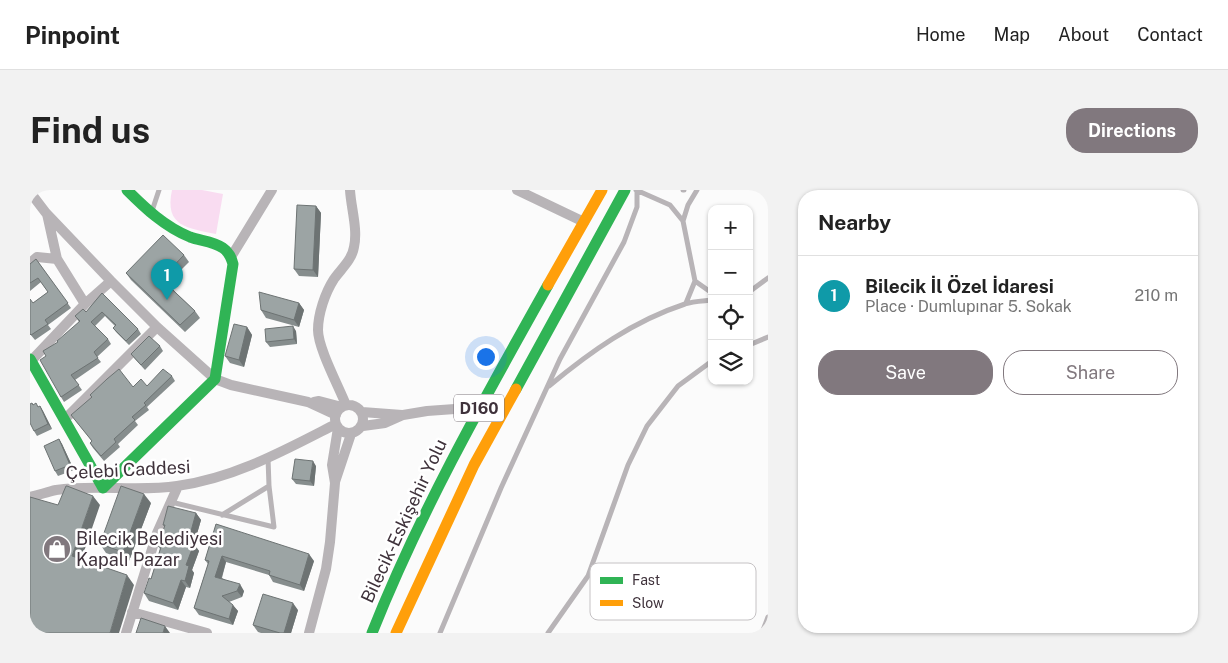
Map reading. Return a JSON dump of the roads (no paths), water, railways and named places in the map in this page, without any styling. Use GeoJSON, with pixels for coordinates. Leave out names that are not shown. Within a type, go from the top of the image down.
{"type":"FeatureCollection","features":[{"type":"Feature","properties":{"kind":"main road"},"geometry":{"type":"LineString","coordinates":[[31,360],[103,488],[215,379],[231,281],[233,264],[231,257],[227,250],[220,246],[190,237],[164,223],[151,214],[127,190]]}},
{"type":"Feature","properties":{"kind":"main road","name":"Bilecik-Eskişehir Yolu"},"geometry":{"type":"LineString","coordinates":[[372,633],[394,578],[482,402],[602,190]]}},
{"type":"Feature","properties":{"kind":"main road","name":"D160"},"geometry":{"type":"LineString","coordinates":[[396,633],[474,465],[624,190]]}},
{"type":"Feature","properties":{"kind":"street"},"geometry":{"type":"LineString","coordinates":[[231,257],[272,190]]}},
{"type":"Feature","properties":{"kind":"street"},"geometry":{"type":"LineString","coordinates":[[350,190],[354,248],[350,260],[333,281],[323,303],[318,330],[339,416],[346,434],[356,432],[362,426],[364,421],[362,412]]}},
{"type":"Feature","properties":{"kind":"street"},"geometry":{"type":"LineString","coordinates":[[517,190],[584,222]]}},
{"type":"Feature","properties":{"kind":"street"},"geometry":{"type":"LineString","coordinates":[[30,192],[46,213],[157,327],[215,379],[231,385],[308,402],[339,416]]}},
{"type":"Feature","properties":{"kind":"street"},"geometry":{"type":"LineString","coordinates":[[46,213],[56,259],[85,304]]}},
{"type":"Feature","properties":{"kind":"street"},"geometry":{"type":"LineString","coordinates":[[30,264],[37,257],[56,259]]}},
{"type":"Feature","properties":{"kind":"street"},"geometry":{"type":"LineString","coordinates":[[31,360],[85,304],[112,281]]}},
{"type":"Feature","properties":{"kind":"street"},"geometry":{"type":"LineString","coordinates":[[65,419],[157,327]]}},
{"type":"Feature","properties":{"kind":"street"},"geometry":{"type":"LineString","coordinates":[[335,483],[332,465],[339,416],[355,406],[362,412],[403,415],[427,411],[455,410],[482,402]]}},
{"type":"Feature","properties":{"kind":"street"},"geometry":{"type":"LineString","coordinates":[[362,426],[385,423],[403,415]]}},
{"type":"Feature","properties":{"kind":"street","name":"Çelebi Caddesi"},"geometry":{"type":"LineString","coordinates":[[30,497],[56,490],[160,488],[220,477],[268,458],[339,416]]}},
{"type":"Feature","properties":{"kind":"street"},"geometry":{"type":"LineString","coordinates":[[309,633],[326,569],[335,483],[351,434]]}},
{"type":"Feature","properties":{"kind":"street"},"geometry":{"type":"LineString","coordinates":[[126,633],[158,533],[178,486]]}},
{"type":"Feature","properties":{"kind":"street"},"geometry":{"type":"LineString","coordinates":[[132,612],[207,633]]}},
{"type":"Feature","properties":{"kind":"lane"},"geometry":{"type":"LineString","coordinates":[[151,214],[159,190]]}},
{"type":"Feature","properties":{"kind":"lane"},"geometry":{"type":"LineString","coordinates":[[440,633],[501,488],[560,359],[624,242],[637,207],[636,190],[670,205],[683,222],[696,281],[686,303]]}},
{"type":"Feature","properties":{"kind":"lane"},"geometry":{"type":"LineString","coordinates":[[683,222],[688,205],[697,190]]}},
{"type":"Feature","properties":{"kind":"lane"},"geometry":{"type":"LineString","coordinates":[[753,289],[768,278]]}},
{"type":"Feature","properties":{"kind":"lane"},"geometry":{"type":"LineString","coordinates":[[696,281],[708,290]]}},
{"type":"Feature","properties":{"kind":"lane"},"geometry":{"type":"LineString","coordinates":[[547,387],[610,339],[645,320],[686,303],[708,300]]}},
{"type":"Feature","properties":{"kind":"lane"},"geometry":{"type":"LineString","coordinates":[[753,343],[768,337]]}},
{"type":"Feature","properties":{"kind":"lane"},"geometry":{"type":"LineString","coordinates":[[593,563],[628,465],[647,426],[678,386],[708,364]]}},
{"type":"Feature","properties":{"kind":"lane"},"geometry":{"type":"LineString","coordinates":[[171,502],[274,527],[268,458]]}},
{"type":"Feature","properties":{"kind":"lane"},"geometry":{"type":"LineString","coordinates":[[222,515],[269,486]]}},
{"type":"Feature","properties":{"kind":"lane"},"geometry":{"type":"LineString","coordinates":[[548,633],[590,570]]}},
{"type":"Feature","properties":{"kind":"lane"},"geometry":{"type":"LineString","coordinates":[[762,633],[768,617]]}},
{"type":"Feature","properties":{"kind":"place","name":"Bilecik İl Özel İdaresi"},"geometry":{"type":"Point","coordinates":[167,300]}},
{"type":"Feature","properties":{"kind":"place","name":"Bilecik Belediyesi Kapalı Pazar"},"geometry":{"type":"Point","coordinates":[57,549]}}]}
